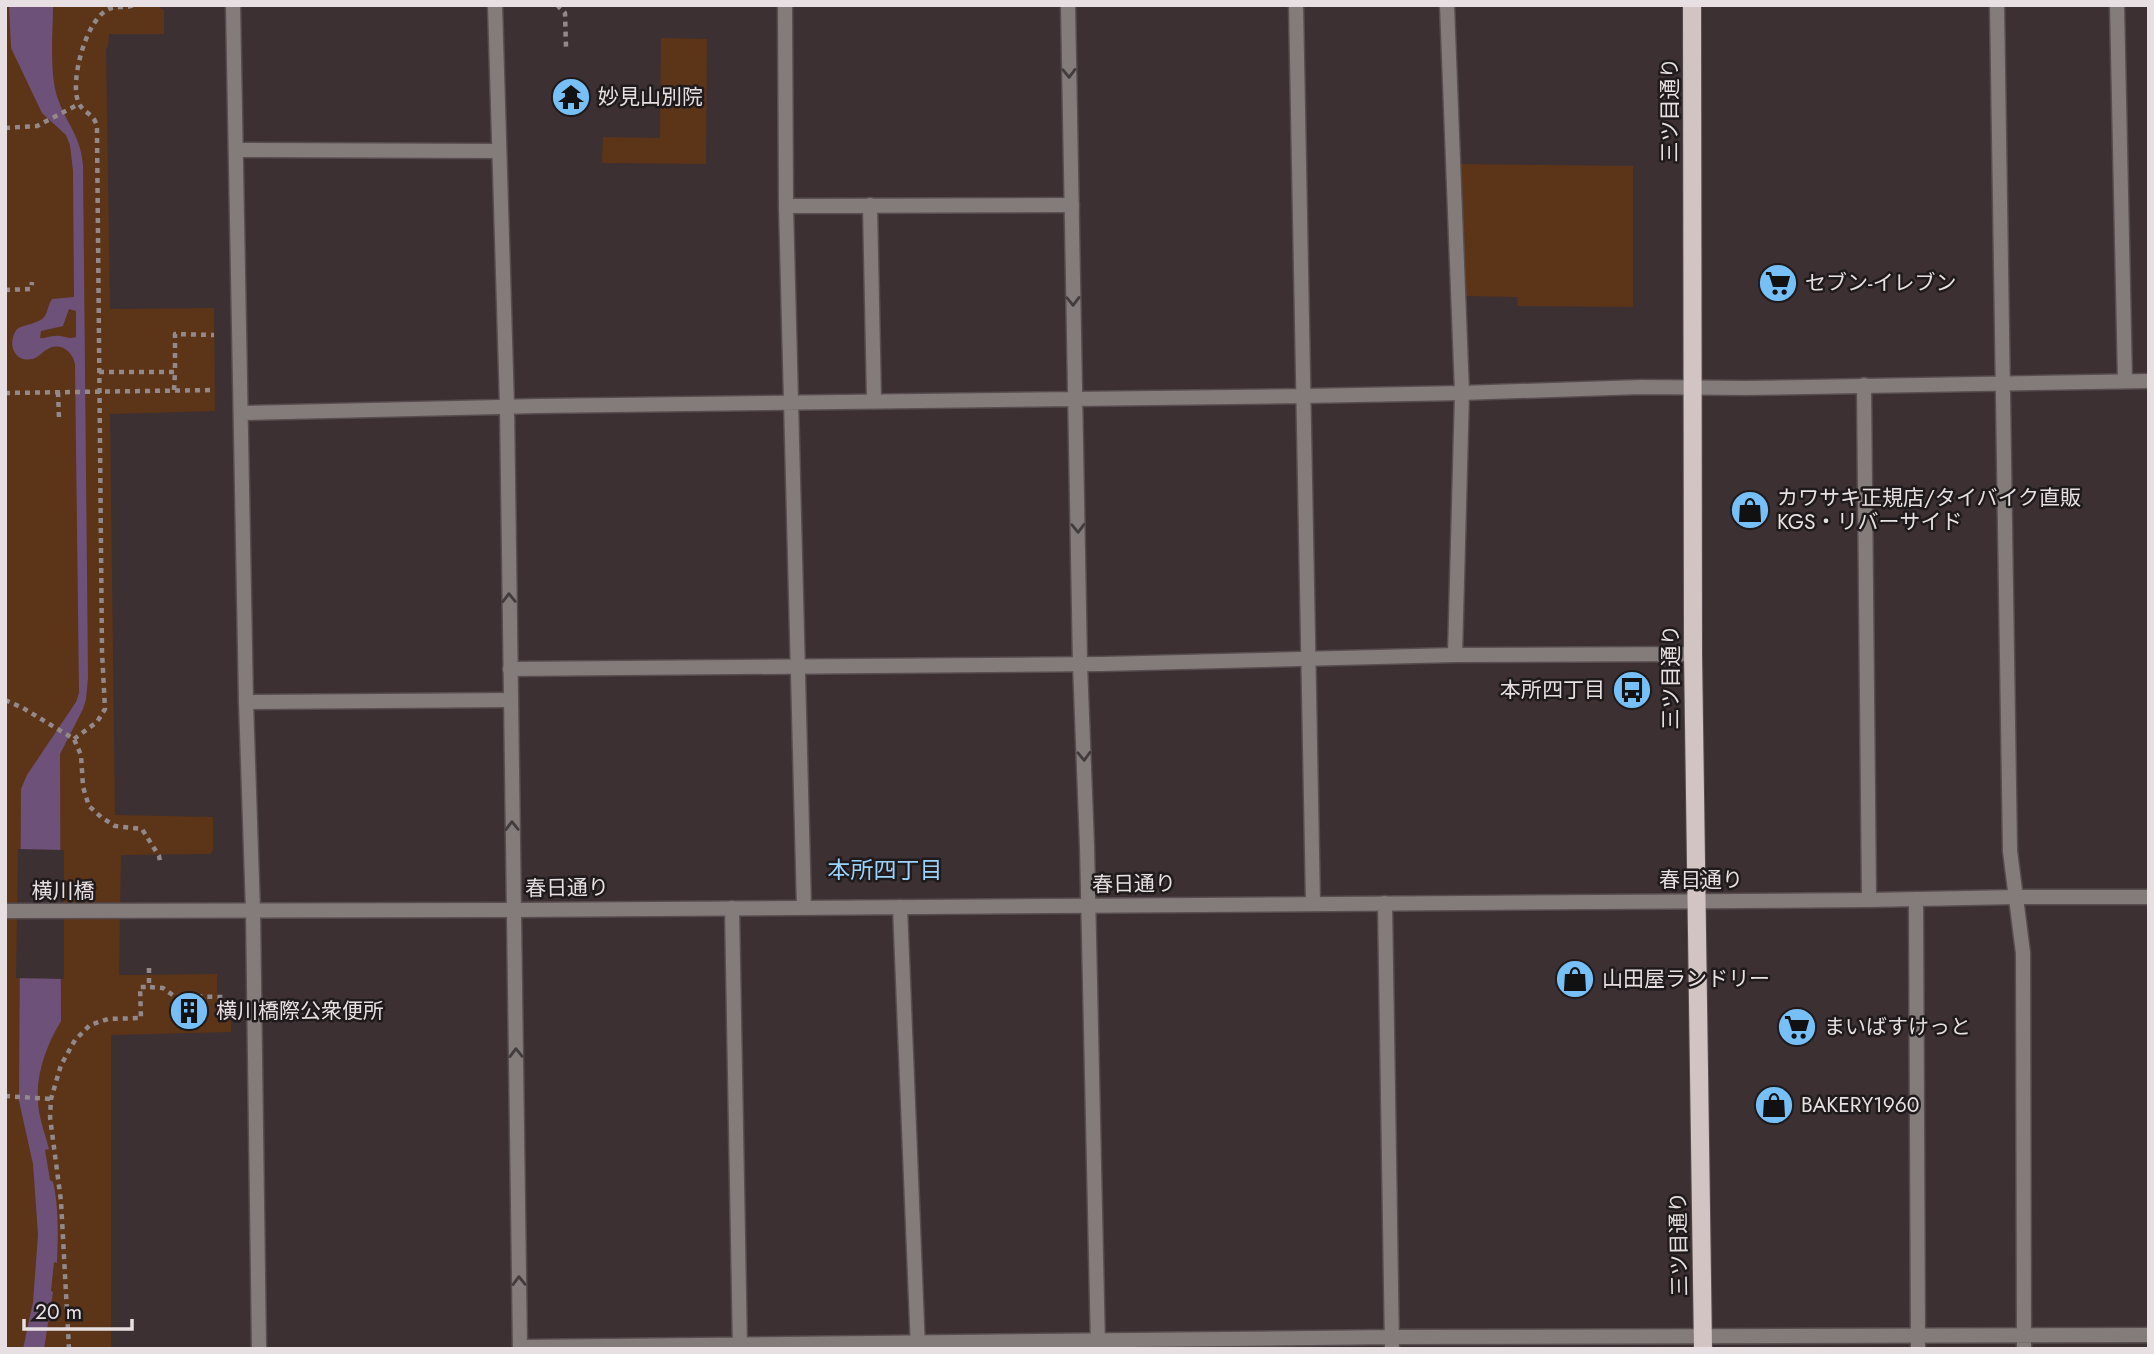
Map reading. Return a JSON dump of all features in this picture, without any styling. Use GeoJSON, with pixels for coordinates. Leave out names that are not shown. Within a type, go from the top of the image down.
{"type":"FeatureCollection","features":[{"type":"Feature","properties":{"kind":"main road","name":"三ツ目通り"},"geometry":{"type":"LineString","coordinates":[[1692,5],[1693,654],[1703,1342]]}},
{"type":"Feature","properties":{"kind":"street"},"geometry":{"type":"LineString","coordinates":[[233,5],[246,702],[253,911],[259,1349]]}},
{"type":"Feature","properties":{"kind":"street"},"geometry":{"type":"LineString","coordinates":[[495,5],[507,406],[520,1348],[2024,1342],[2149,1335]]}},
{"type":"Feature","properties":{"kind":"street"},"geometry":{"type":"LineString","coordinates":[[785,5],[786,206],[804,907]]}},
{"type":"Feature","properties":{"kind":"street"},"geometry":{"type":"LineString","coordinates":[[1068,5],[1080,664],[1098,1345]]}},
{"type":"Feature","properties":{"kind":"street"},"geometry":{"type":"LineString","coordinates":[[1296,5],[1313,904]]}},
{"type":"Feature","properties":{"kind":"street"},"geometry":{"type":"LineString","coordinates":[[1447,5],[1462,393],[1455,655]]}},
{"type":"Feature","properties":{"kind":"street"},"geometry":{"type":"LineString","coordinates":[[1997,5],[2010,851],[2023,953],[2024,1342]]}},
{"type":"Feature","properties":{"kind":"street"},"geometry":{"type":"LineString","coordinates":[[2117,5],[2125,381]]}},
{"type":"Feature","properties":{"kind":"street"},"geometry":{"type":"LineString","coordinates":[[236,150],[498,151]]}},
{"type":"Feature","properties":{"kind":"street"},"geometry":{"type":"LineString","coordinates":[[870,205],[874,400]]}},
{"type":"Feature","properties":{"kind":"street"},"geometry":{"type":"LineString","coordinates":[[786,206],[1072,205]]}},
{"type":"Feature","properties":{"kind":"street"},"geometry":{"type":"LineString","coordinates":[[242,414],[507,406],[1304,396],[1641,387],[2149,381]]}},
{"type":"Feature","properties":{"kind":"street"},"geometry":{"type":"LineString","coordinates":[[1864,385],[1869,900]]}},
{"type":"Feature","properties":{"kind":"street"},"geometry":{"type":"LineString","coordinates":[[510,669],[797,668],[1455,655],[1693,654]]}},
{"type":"Feature","properties":{"kind":"street"},"geometry":{"type":"LineString","coordinates":[[246,702],[511,700]]}},
{"type":"Feature","properties":{"kind":"street","name":"春日通り"},"geometry":{"type":"LineString","coordinates":[[120,912],[2149,897]]}},
{"type":"Feature","properties":{"kind":"street"},"geometry":{"type":"LineString","coordinates":[[1916,899],[1918,1342]]}},
{"type":"Feature","properties":{"kind":"street"},"geometry":{"type":"LineString","coordinates":[[1385,903],[1392,1343]]}},
{"type":"Feature","properties":{"kind":"street"},"geometry":{"type":"LineString","coordinates":[[901,907],[918,1346]]}},
{"type":"Feature","properties":{"kind":"street"},"geometry":{"type":"LineString","coordinates":[[732,908],[740,1347]]}},
{"type":"Feature","properties":{"kind":"street","name":"横川橋"},"geometry":{"type":"LineString","coordinates":[[5,911],[120,912]]}},
{"type":"Feature","properties":{"kind":"path"},"geometry":{"type":"LineString","coordinates":[[74,739],[97,722],[105,709],[102,652],[97,132],[95,121],[77,105],[76,88],[81,55],[92,26],[104,11],[134,5]]}},
{"type":"Feature","properties":{"kind":"path"},"geometry":{"type":"LineString","coordinates":[[557,5],[565,13],[566,47]]}},
{"type":"Feature","properties":{"kind":"path"},"geometry":{"type":"LineString","coordinates":[[5,128],[37,126],[77,105]]}},
{"type":"Feature","properties":{"kind":"path"},"geometry":{"type":"LineString","coordinates":[[5,290],[31,289],[32,282]]}},
{"type":"Feature","properties":{"kind":"path"},"geometry":{"type":"LineString","coordinates":[[174,390],[175,334],[206,335]]}},
{"type":"Feature","properties":{"kind":"path"},"geometry":{"type":"LineString","coordinates":[[99,372],[175,372]]}},
{"type":"Feature","properties":{"kind":"path"},"geometry":{"type":"LineString","coordinates":[[5,393],[223,390]]}},
{"type":"Feature","properties":{"kind":"path"},"geometry":{"type":"LineString","coordinates":[[58,393],[59,418]]}},
{"type":"Feature","properties":{"kind":"path"},"geometry":{"type":"LineString","coordinates":[[5,700],[74,739],[81,755],[83,787],[89,806],[115,826],[142,829],[159,856],[159,861]]}},
{"type":"Feature","properties":{"kind":"path"},"geometry":{"type":"LineString","coordinates":[[149,968],[149,987]]}},
{"type":"Feature","properties":{"kind":"path"},"geometry":{"type":"LineString","coordinates":[[69,1349],[61,1200],[50,1117],[51,1100],[61,1065],[82,1032],[90,1025],[99,1021],[141,1018],[140,987],[163,988],[174,996],[223,997]]}},
{"type":"Feature","properties":{"kind":"path"},"geometry":{"type":"LineString","coordinates":[[188,996],[189,1005]]}},
{"type":"Feature","properties":{"kind":"path"},"geometry":{"type":"LineString","coordinates":[[5,1096],[51,1100]]}},
{"type":"Feature","properties":{"kind":"shaded area"},"geometry":{"type":"Polygon","coordinates":[[[5,5],[156,5],[164,10],[164,34],[109,34],[106,48],[110,309],[214,308],[215,411],[110,414],[115,815],[213,817],[213,850],[210,854],[121,855],[119,975],[217,974],[217,1015],[231,1015],[231,1032],[111,1035],[111,1349],[5,1349],[5,5]]]}},
{"type":"Feature","properties":{"kind":"shaded area"},"geometry":{"type":"Polygon","coordinates":[[[9,5],[53,5],[52,53],[55,89],[80,147],[83,166],[88,678],[83,709],[60,754],[61,1021],[44,1059],[38,1090],[39,1112],[49,1149],[45,1150],[55,1192],[58,1222],[57,1263],[54,1262],[53,1292],[44,1349],[23,1349],[33,1302],[38,1235],[33,1164],[19,1101],[21,789],[27,775],[76,702],[79,693],[75,364],[68,351],[56,346],[34,358],[20,358],[16,355],[12,340],[17,329],[45,316],[52,299],[74,297],[73,171],[66,135],[42,113],[11,48],[9,5]],[[69,309],[63,326],[41,331],[40,338],[76,337],[76,311],[69,309]]]}},
{"type":"Feature","properties":{"kind":"shaded area"},"geometry":{"type":"Polygon","coordinates":[[[661,38],[707,39],[706,164],[602,163],[603,137],[660,138],[661,38]]]}},
{"type":"Feature","properties":{"kind":"shaded area"},"geometry":{"type":"Polygon","coordinates":[[[1460,164],[1633,166],[1633,307],[1518,306],[1517,297],[1464,296],[1460,164]]]}},
{"type":"Feature","properties":{"kind":"pier"},"geometry":{"type":"Polygon","coordinates":[[[18,849],[64,850],[64,979],[16,978],[18,849]]]}},
{"type":"Feature","properties":{"kind":"place","name":"妙見山別院"},"geometry":{"type":"Point","coordinates":[571,97]}},
{"type":"Feature","properties":{"kind":"place","name":"セブン-イレブン"},"geometry":{"type":"Point","coordinates":[1778,283]}},
{"type":"Feature","properties":{"kind":"place","name":"カワサキ正規店/タイバイク直販 KGS・リバーサイド"},"geometry":{"type":"Point","coordinates":[1750,510]}},
{"type":"Feature","properties":{"kind":"place","name":"本所四丁目"},"geometry":{"type":"Point","coordinates":[1632,690]}},
{"type":"Feature","properties":{"kind":"place","name":"山田屋ランドリー"},"geometry":{"type":"Point","coordinates":[1575,979]}},
{"type":"Feature","properties":{"kind":"place","name":"横川橋際公衆便所"},"geometry":{"type":"Point","coordinates":[189,1011]}},
{"type":"Feature","properties":{"kind":"place","name":"まいばすけっと"},"geometry":{"type":"Point","coordinates":[1797,1027]}},
{"type":"Feature","properties":{"kind":"place","name":"BAKERY1960"},"geometry":{"type":"Point","coordinates":[1774,1105]}},
{"type":"Feature","properties":{"kind":"district","name":"本所四丁目"},"geometry":{"type":"Point","coordinates":[885,870]}}]}
